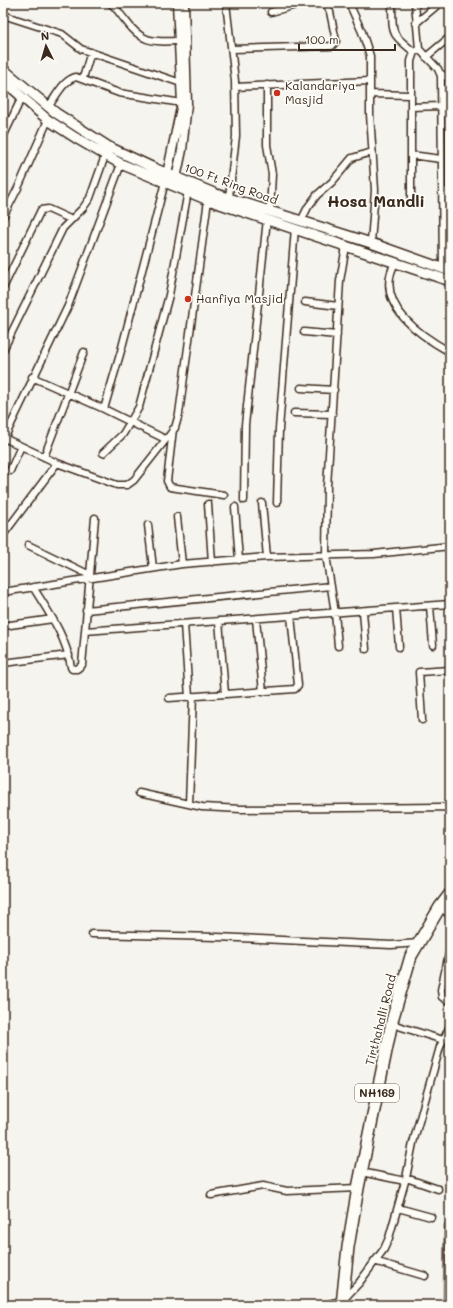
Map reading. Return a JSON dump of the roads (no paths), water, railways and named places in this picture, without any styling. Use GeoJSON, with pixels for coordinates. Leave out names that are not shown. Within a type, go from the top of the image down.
{"type":"FeatureCollection","features":[{"type":"Feature","properties":{"kind":"highway","name":"Tirthahalli Road"},"geometry":{"type":"LineString","coordinates":[[343,1303],[348,1247],[358,1188],[392,1024],[411,956],[440,907],[450,894]]}},
{"type":"Feature","properties":{"kind":"main road","name":"100 Ft Ring Road"},"geometry":{"type":"LineString","coordinates":[[3,69],[48,108],[109,147],[171,180],[188,191],[208,200],[371,243],[446,270]]}},
{"type":"Feature","properties":{"kind":"main road","name":"100 Ft Ring Road"},"geometry":{"type":"LineString","coordinates":[[3,80],[48,120],[105,156],[121,164],[229,198],[268,215]]}},
{"type":"Feature","properties":{"kind":"main road","name":"100 Ft Ring Road"},"geometry":{"type":"LineString","coordinates":[[298,224],[346,246],[450,281]]}},
{"type":"Feature","properties":{"kind":"street"},"geometry":{"type":"LineString","coordinates":[[110,3],[132,29],[143,39],[154,42],[179,41]]}},
{"type":"Feature","properties":{"kind":"street"},"geometry":{"type":"LineString","coordinates":[[171,180],[182,103],[178,3]]}},
{"type":"Feature","properties":{"kind":"street"},"geometry":{"type":"LineString","coordinates":[[104,409],[171,180],[188,96],[184,3]]}},
{"type":"Feature","properties":{"kind":"street"},"geometry":{"type":"LineString","coordinates":[[226,3],[235,87],[236,136],[229,198]]}},
{"type":"Feature","properties":{"kind":"street"},"geometry":{"type":"LineString","coordinates":[[271,12],[303,3]]}},
{"type":"Feature","properties":{"kind":"street"},"geometry":{"type":"LineString","coordinates":[[232,49],[332,46],[336,41],[330,12],[326,3]]}},
{"type":"Feature","properties":{"kind":"street"},"geometry":{"type":"LineString","coordinates":[[357,3],[350,5],[362,32],[370,56],[372,152],[375,190],[371,243]]}},
{"type":"Feature","properties":{"kind":"street"},"geometry":{"type":"LineString","coordinates":[[392,3],[394,33],[396,38],[426,57],[440,73],[450,79]]}},
{"type":"Feature","properties":{"kind":"street"},"geometry":{"type":"LineString","coordinates":[[411,200],[410,95],[411,61],[417,51],[415,3]]}},
{"type":"Feature","properties":{"kind":"street"},"geometry":{"type":"LineString","coordinates":[[416,24],[440,3]]}},
{"type":"Feature","properties":{"kind":"street"},"geometry":{"type":"LineString","coordinates":[[3,15],[62,34],[81,49],[181,83]]}},
{"type":"Feature","properties":{"kind":"street"},"geometry":{"type":"LineString","coordinates":[[426,57],[450,37]]}},
{"type":"Feature","properties":{"kind":"street"},"geometry":{"type":"LineString","coordinates":[[83,78],[91,52]]}},
{"type":"Feature","properties":{"kind":"street"},"geometry":{"type":"LineString","coordinates":[[440,73],[442,193],[446,270]]}},
{"type":"Feature","properties":{"kind":"street"},"geometry":{"type":"LineString","coordinates":[[48,108],[64,84],[70,78],[83,78],[119,93],[182,103]]}},
{"type":"Feature","properties":{"kind":"street"},"geometry":{"type":"LineString","coordinates":[[235,87],[370,81]]}},
{"type":"Feature","properties":{"kind":"street"},"geometry":{"type":"LineString","coordinates":[[244,500],[245,425],[272,174],[267,145],[267,85]]}},
{"type":"Feature","properties":{"kind":"street"},"geometry":{"type":"LineString","coordinates":[[370,94],[410,95]]}},
{"type":"Feature","properties":{"kind":"street"},"geometry":{"type":"LineString","coordinates":[[3,136],[22,97]]}},
{"type":"Feature","properties":{"kind":"street"},"geometry":{"type":"LineString","coordinates":[[411,107],[441,106]]}},
{"type":"Feature","properties":{"kind":"street"},"geometry":{"type":"LineString","coordinates":[[3,217],[18,188],[48,120]]}},
{"type":"Feature","properties":{"kind":"street"},"geometry":{"type":"LineString","coordinates":[[277,503],[279,429],[298,224],[317,195],[332,182],[352,158],[372,152]]}},
{"type":"Feature","properties":{"kind":"street"},"geometry":{"type":"LineString","coordinates":[[3,350],[63,228],[70,219],[83,208],[90,198],[105,156]]}},
{"type":"Feature","properties":{"kind":"street"},"geometry":{"type":"LineString","coordinates":[[411,156],[441,159]]}},
{"type":"Feature","properties":{"kind":"street"},"geometry":{"type":"LineString","coordinates":[[121,164],[72,296],[32,377],[4,440],[21,446],[57,463],[117,486],[126,485],[134,480],[173,429]]}},
{"type":"Feature","properties":{"kind":"street"},"geometry":{"type":"LineString","coordinates":[[442,193],[450,190]]}},
{"type":"Feature","properties":{"kind":"street"},"geometry":{"type":"LineString","coordinates":[[103,453],[123,434],[139,407],[169,295],[188,191]]}},
{"type":"Feature","properties":{"kind":"street"},"geometry":{"type":"LineString","coordinates":[[208,200],[179,414],[173,429],[167,481],[170,487],[224,495]]}},
{"type":"Feature","properties":{"kind":"street"},"geometry":{"type":"LineString","coordinates":[[3,288],[41,210],[48,209],[70,219]]}},
{"type":"Feature","properties":{"kind":"street"},"geometry":{"type":"LineString","coordinates":[[338,646],[335,613],[326,555],[327,486],[338,306],[340,281],[346,246]]}},
{"type":"Feature","properties":{"kind":"street"},"geometry":{"type":"LineString","coordinates":[[395,263],[389,276],[390,294],[400,315],[421,335],[450,352]]}},
{"type":"Feature","properties":{"kind":"street"},"geometry":{"type":"LineString","coordinates":[[305,302],[338,306]]}},
{"type":"Feature","properties":{"kind":"street"},"geometry":{"type":"LineString","coordinates":[[304,332],[337,335]]}},
{"type":"Feature","properties":{"kind":"street"},"geometry":{"type":"LineString","coordinates":[[44,457],[84,352]]}},
{"type":"Feature","properties":{"kind":"street"},"geometry":{"type":"LineString","coordinates":[[32,377],[104,409],[165,439]]}},
{"type":"Feature","properties":{"kind":"street"},"geometry":{"type":"LineString","coordinates":[[301,388],[334,390]]}},
{"type":"Feature","properties":{"kind":"street"},"geometry":{"type":"LineString","coordinates":[[294,413],[332,414]]}},
{"type":"Feature","properties":{"kind":"street"},"geometry":{"type":"LineString","coordinates":[[10,471],[21,446]]}},
{"type":"Feature","properties":{"kind":"street"},"geometry":{"type":"LineString","coordinates":[[3,534],[57,463]]}},
{"type":"Feature","properties":{"kind":"street"},"geometry":{"type":"LineString","coordinates":[[262,503],[267,557]]}},
{"type":"Feature","properties":{"kind":"street"},"geometry":{"type":"LineString","coordinates":[[208,504],[212,562]]}},
{"type":"Feature","properties":{"kind":"street"},"geometry":{"type":"LineString","coordinates":[[235,507],[239,560]]}},
{"type":"Feature","properties":{"kind":"street"},"geometry":{"type":"LineString","coordinates":[[177,517],[182,564]]}},
{"type":"Feature","properties":{"kind":"street"},"geometry":{"type":"LineString","coordinates":[[33,587],[66,643],[72,669],[80,667],[96,518]]}},
{"type":"Feature","properties":{"kind":"street"},"geometry":{"type":"LineString","coordinates":[[148,525],[153,568]]}},
{"type":"Feature","properties":{"kind":"street"},"geometry":{"type":"LineString","coordinates":[[28,545],[89,576]]}},
{"type":"Feature","properties":{"kind":"street"},"geometry":{"type":"LineString","coordinates":[[3,592],[89,576],[182,564],[267,557],[374,554],[450,546]]}},
{"type":"Feature","properties":{"kind":"street"},"geometry":{"type":"LineString","coordinates":[[86,610],[331,586]]}},
{"type":"Feature","properties":{"kind":"street"},"geometry":{"type":"LineString","coordinates":[[85,631],[450,604]]}},
{"type":"Feature","properties":{"kind":"street"},"geometry":{"type":"LineString","coordinates":[[430,606],[433,645]]}},
{"type":"Feature","properties":{"kind":"street"},"geometry":{"type":"LineString","coordinates":[[396,608],[399,647]]}},
{"type":"Feature","properties":{"kind":"street"},"geometry":{"type":"LineString","coordinates":[[363,610],[366,649]]}},
{"type":"Feature","properties":{"kind":"street"},"geometry":{"type":"LineString","coordinates":[[169,698],[295,689],[297,687],[291,616]]}},
{"type":"Feature","properties":{"kind":"street"},"geometry":{"type":"LineString","coordinates":[[3,626],[53,619]]}},
{"type":"Feature","properties":{"kind":"street"},"geometry":{"type":"LineString","coordinates":[[256,619],[263,692]]}},
{"type":"Feature","properties":{"kind":"street"},"geometry":{"type":"LineString","coordinates":[[219,621],[225,694]]}},
{"type":"Feature","properties":{"kind":"street"},"geometry":{"type":"LineString","coordinates":[[184,624],[191,697],[189,804]]}},
{"type":"Feature","properties":{"kind":"street"},"geometry":{"type":"LineString","coordinates":[[3,664],[69,655]]}},
{"type":"Feature","properties":{"kind":"street"},"geometry":{"type":"LineString","coordinates":[[422,720],[419,672],[450,670]]}},
{"type":"Feature","properties":{"kind":"street"},"geometry":{"type":"LineString","coordinates":[[139,794],[202,807],[241,810],[450,808]]}},
{"type":"Feature","properties":{"kind":"street"},"geometry":{"type":"LineString","coordinates":[[440,907],[450,915]]}},
{"type":"Feature","properties":{"kind":"street"},"geometry":{"type":"LineString","coordinates":[[92,934],[217,937],[391,945],[419,943]]}},
{"type":"Feature","properties":{"kind":"street"},"geometry":{"type":"LineString","coordinates":[[450,949],[441,990],[442,997],[450,1002]]}},
{"type":"Feature","properties":{"kind":"street"},"geometry":{"type":"LineString","coordinates":[[392,1024],[443,1040]]}},
{"type":"Feature","properties":{"kind":"street"},"geometry":{"type":"LineString","coordinates":[[329,1305],[343,1303],[384,1248],[389,1238],[406,1179],[413,1143],[443,1040],[450,1026]]}},
{"type":"Feature","properties":{"kind":"street"},"geometry":{"type":"LineString","coordinates":[[361,1172],[406,1179],[438,1189]]}},
{"type":"Feature","properties":{"kind":"street"},"geometry":{"type":"LineString","coordinates":[[211,1195],[263,1186],[298,1191],[358,1188]]}},
{"type":"Feature","properties":{"kind":"street"},"geometry":{"type":"LineString","coordinates":[[398,1208],[432,1217]]}},
{"type":"Feature","properties":{"kind":"street"},"geometry":{"type":"LineString","coordinates":[[374,1262],[425,1276]]}},
{"type":"Feature","properties":{"kind":"water"},"geometry":{"type":"Polygon","coordinates":[[[450,1214],[450,1305],[443,1305],[444,1225],[450,1214]]]}},
{"type":"Feature","properties":{"kind":"place","name":"Kalandariya Masjid"},"geometry":{"type":"Point","coordinates":[277,93]}},
{"type":"Feature","properties":{"kind":"place","name":"Hanfiya Masjid"},"geometry":{"type":"Point","coordinates":[188,299]}},
{"type":"Feature","properties":{"kind":"district","name":"Hosa Mandli"},"geometry":{"type":"Point","coordinates":[376,201]}}]}
